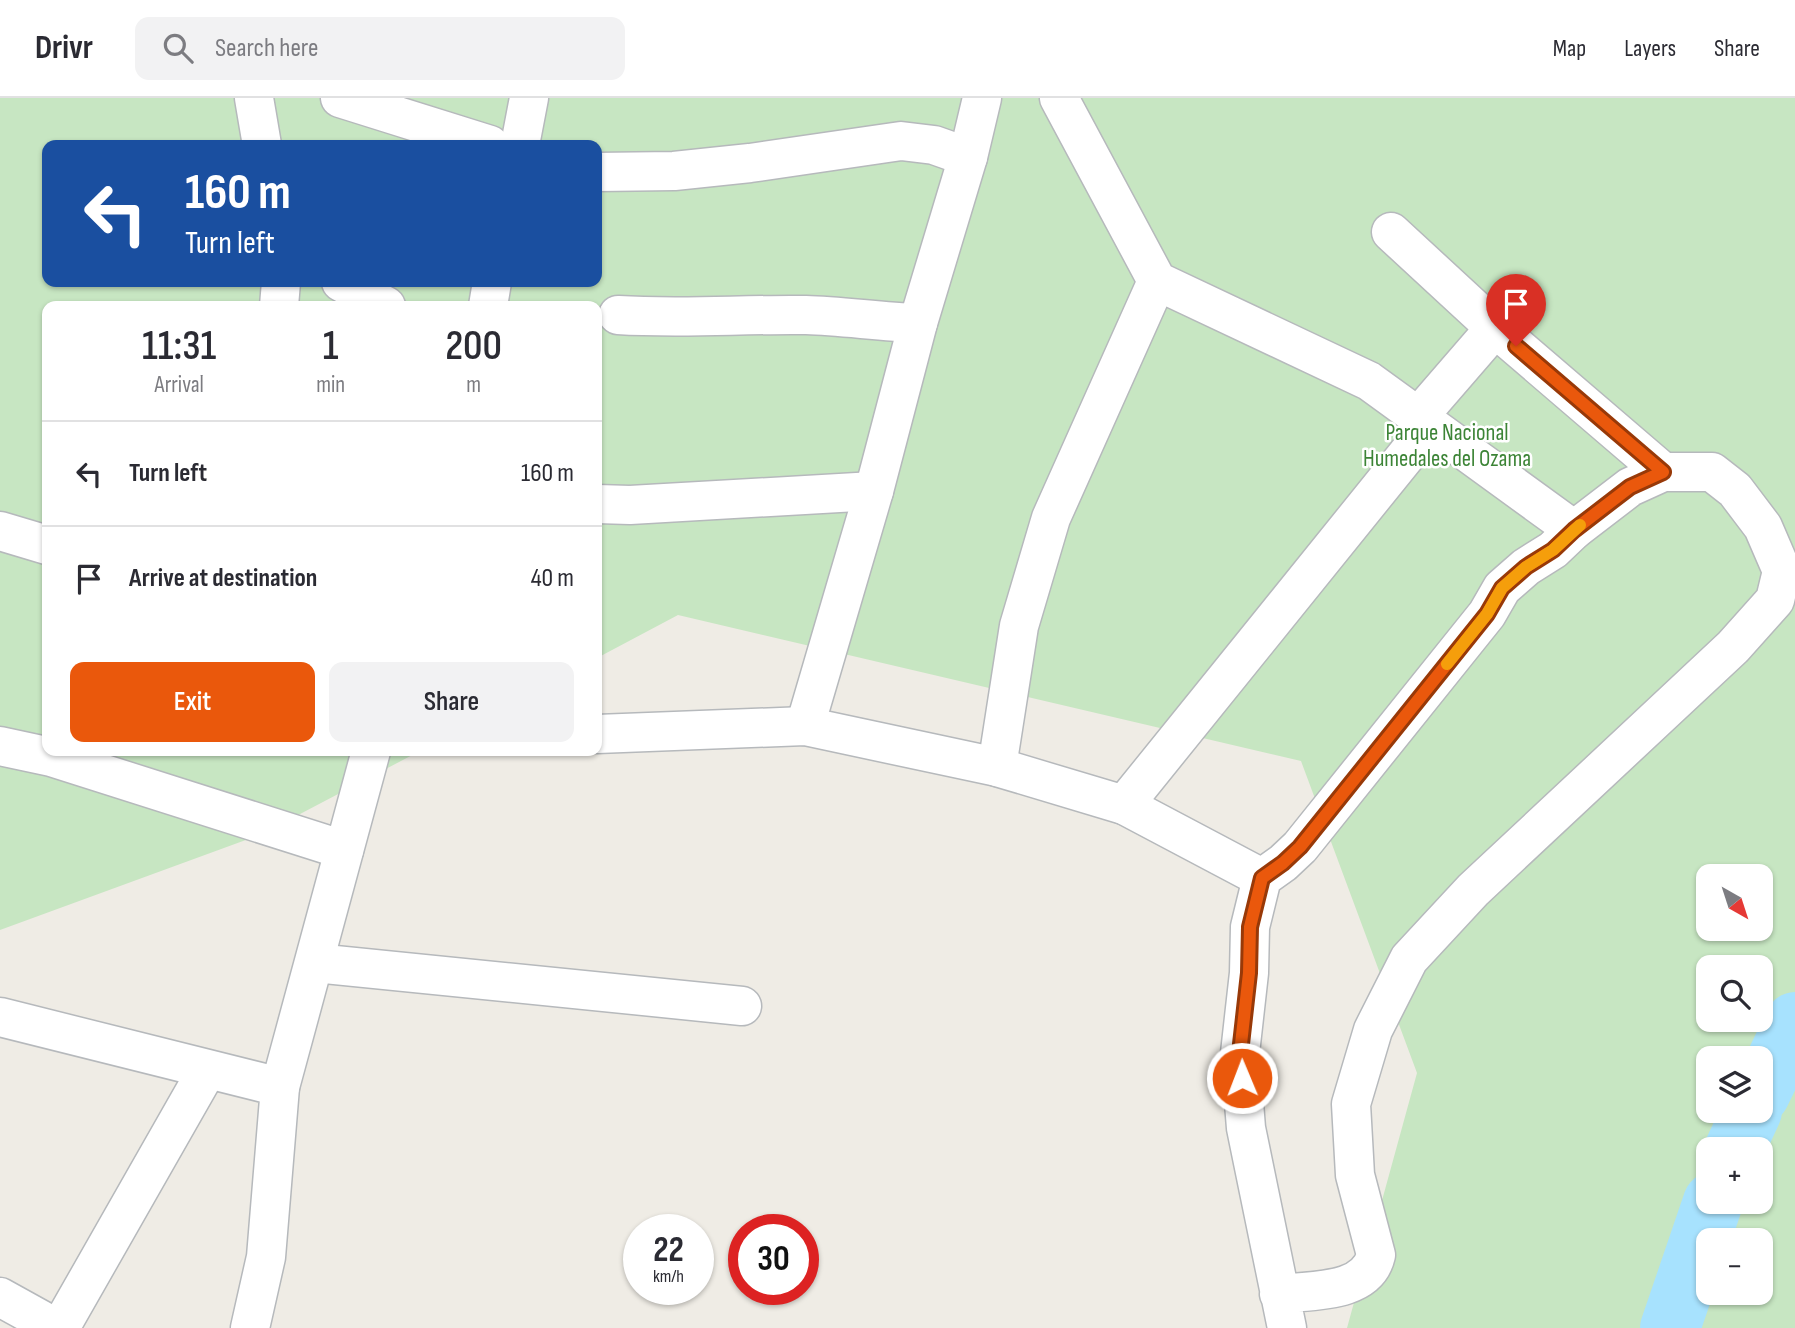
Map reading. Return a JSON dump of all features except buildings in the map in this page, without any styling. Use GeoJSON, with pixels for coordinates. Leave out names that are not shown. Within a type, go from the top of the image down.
{"type":"FeatureCollection","features":[{"type":"Feature","properties":{"kind":"street"},"geometry":{"type":"LineString","coordinates":[[254,98],[261,140]]}},
{"type":"Feature","properties":{"kind":"street"},"geometry":{"type":"LineString","coordinates":[[340,98],[474,140]]}},
{"type":"Feature","properties":{"kind":"street"},"geometry":{"type":"LineString","coordinates":[[521,140],[529,98]]}},
{"type":"Feature","properties":{"kind":"street"},"geometry":{"type":"LineString","coordinates":[[805,726],[874,491],[982,98]]}},
{"type":"Feature","properties":{"kind":"street"},"geometry":{"type":"LineString","coordinates":[[1059,98],[1157,281],[1368,381],[1574,530]]}},
{"type":"Feature","properties":{"kind":"street"},"geometry":{"type":"LineString","coordinates":[[602,172],[674,171],[901,141],[934,145],[968,156]]}},
{"type":"Feature","properties":{"kind":"street"},"geometry":{"type":"LineString","coordinates":[[1391,232],[1495,328],[1663,472]]}},
{"type":"Feature","properties":{"kind":"street"},"geometry":{"type":"LineString","coordinates":[[997,767],[1019,626],[1051,519],[1157,281]]}},
{"type":"Feature","properties":{"kind":"street"},"geometry":{"type":"LineString","coordinates":[[350,287],[377,301]]}},
{"type":"Feature","properties":{"kind":"street"},"geometry":{"type":"LineString","coordinates":[[618,315],[668,318],[807,315],[918,323]]}},
{"type":"Feature","properties":{"kind":"street"},"geometry":{"type":"LineString","coordinates":[[1124,805],[1495,328]]}},
{"type":"Feature","properties":{"kind":"street"},"geometry":{"type":"LineString","coordinates":[[1663,472],[1712,472],[1735,490],[1763,527],[1782,571],[1775,600],[1732,647],[1474,890],[1409,959],[1373,1030],[1351,1104],[1355,1175],[1376,1255],[1373,1267],[1350,1285],[1283,1311],[1246,1128],[1240,1053],[1249,973],[1250,927],[1262,878],[1300,847],[1487,614],[1502,588],[1526,567],[1553,550],[1574,530],[1630,487],[1663,472]]}},
{"type":"Feature","properties":{"kind":"street"},"geometry":{"type":"LineString","coordinates":[[602,505],[874,491]]}},
{"type":"Feature","properties":{"kind":"street"},"geometry":{"type":"LineString","coordinates":[[0,531],[42,544]]}},
{"type":"Feature","properties":{"kind":"street"},"geometry":{"type":"LineString","coordinates":[[602,734],[805,726],[997,767],[1124,805],[1262,878]]}},
{"type":"Feature","properties":{"kind":"street"},"geometry":{"type":"LineString","coordinates":[[0,746],[42,755]]}},
{"type":"Feature","properties":{"kind":"street"},"geometry":{"type":"LineString","coordinates":[[46,756],[344,850]]}},
{"type":"Feature","properties":{"kind":"street"},"geometry":{"type":"LineString","coordinates":[[250,1328],[266,1257],[280,1087],[370,756]]}},
{"type":"Feature","properties":{"kind":"street"},"geometry":{"type":"LineString","coordinates":[[315,962],[742,1006]]}},
{"type":"Feature","properties":{"kind":"street"},"geometry":{"type":"LineString","coordinates":[[0,1017],[280,1087]]}},
{"type":"Feature","properties":{"kind":"street"},"geometry":{"type":"LineString","coordinates":[[0,1297],[58,1328],[206,1070]]}},
{"type":"Feature","properties":{"kind":"green space","name":"Parque Nacional Humedales del Ozama"},"geometry":{"type":"Polygon","coordinates":[[[0,98],[1795,98],[1795,1328],[1347,1328],[1417,1073],[1301,761],[678,615],[602,655],[602,301],[42,301],[42,756],[410,756],[262,834],[0,930],[0,98]]]}},
{"type":"Feature","properties":{"kind":"waterway"},"geometry":{"type":"LineString","coordinates":[[1773,1067],[1795,1022]]}},
{"type":"Feature","properties":{"kind":"waterway"},"geometry":{"type":"LineString","coordinates":[[1740,1137],[1746,1123]]}},
{"type":"Feature","properties":{"kind":"waterway"},"geometry":{"type":"LineString","coordinates":[[1670,1328],[1709,1214]]}},
{"type":"Feature","properties":{"kind":"slow traffic"},"geometry":{"type":"LineString","coordinates":[[1447,664],[1487,614],[1502,588],[1526,567],[1553,550],[1580,525]]}},
{"type":"Feature","properties":{"kind":"route"},"geometry":{"type":"LineString","coordinates":[[1242,1078],[1240,1053],[1249,973],[1250,927],[1262,878],[1300,847],[1487,614],[1502,588],[1630,487],[1663,472],[1516,346]]}}]}
